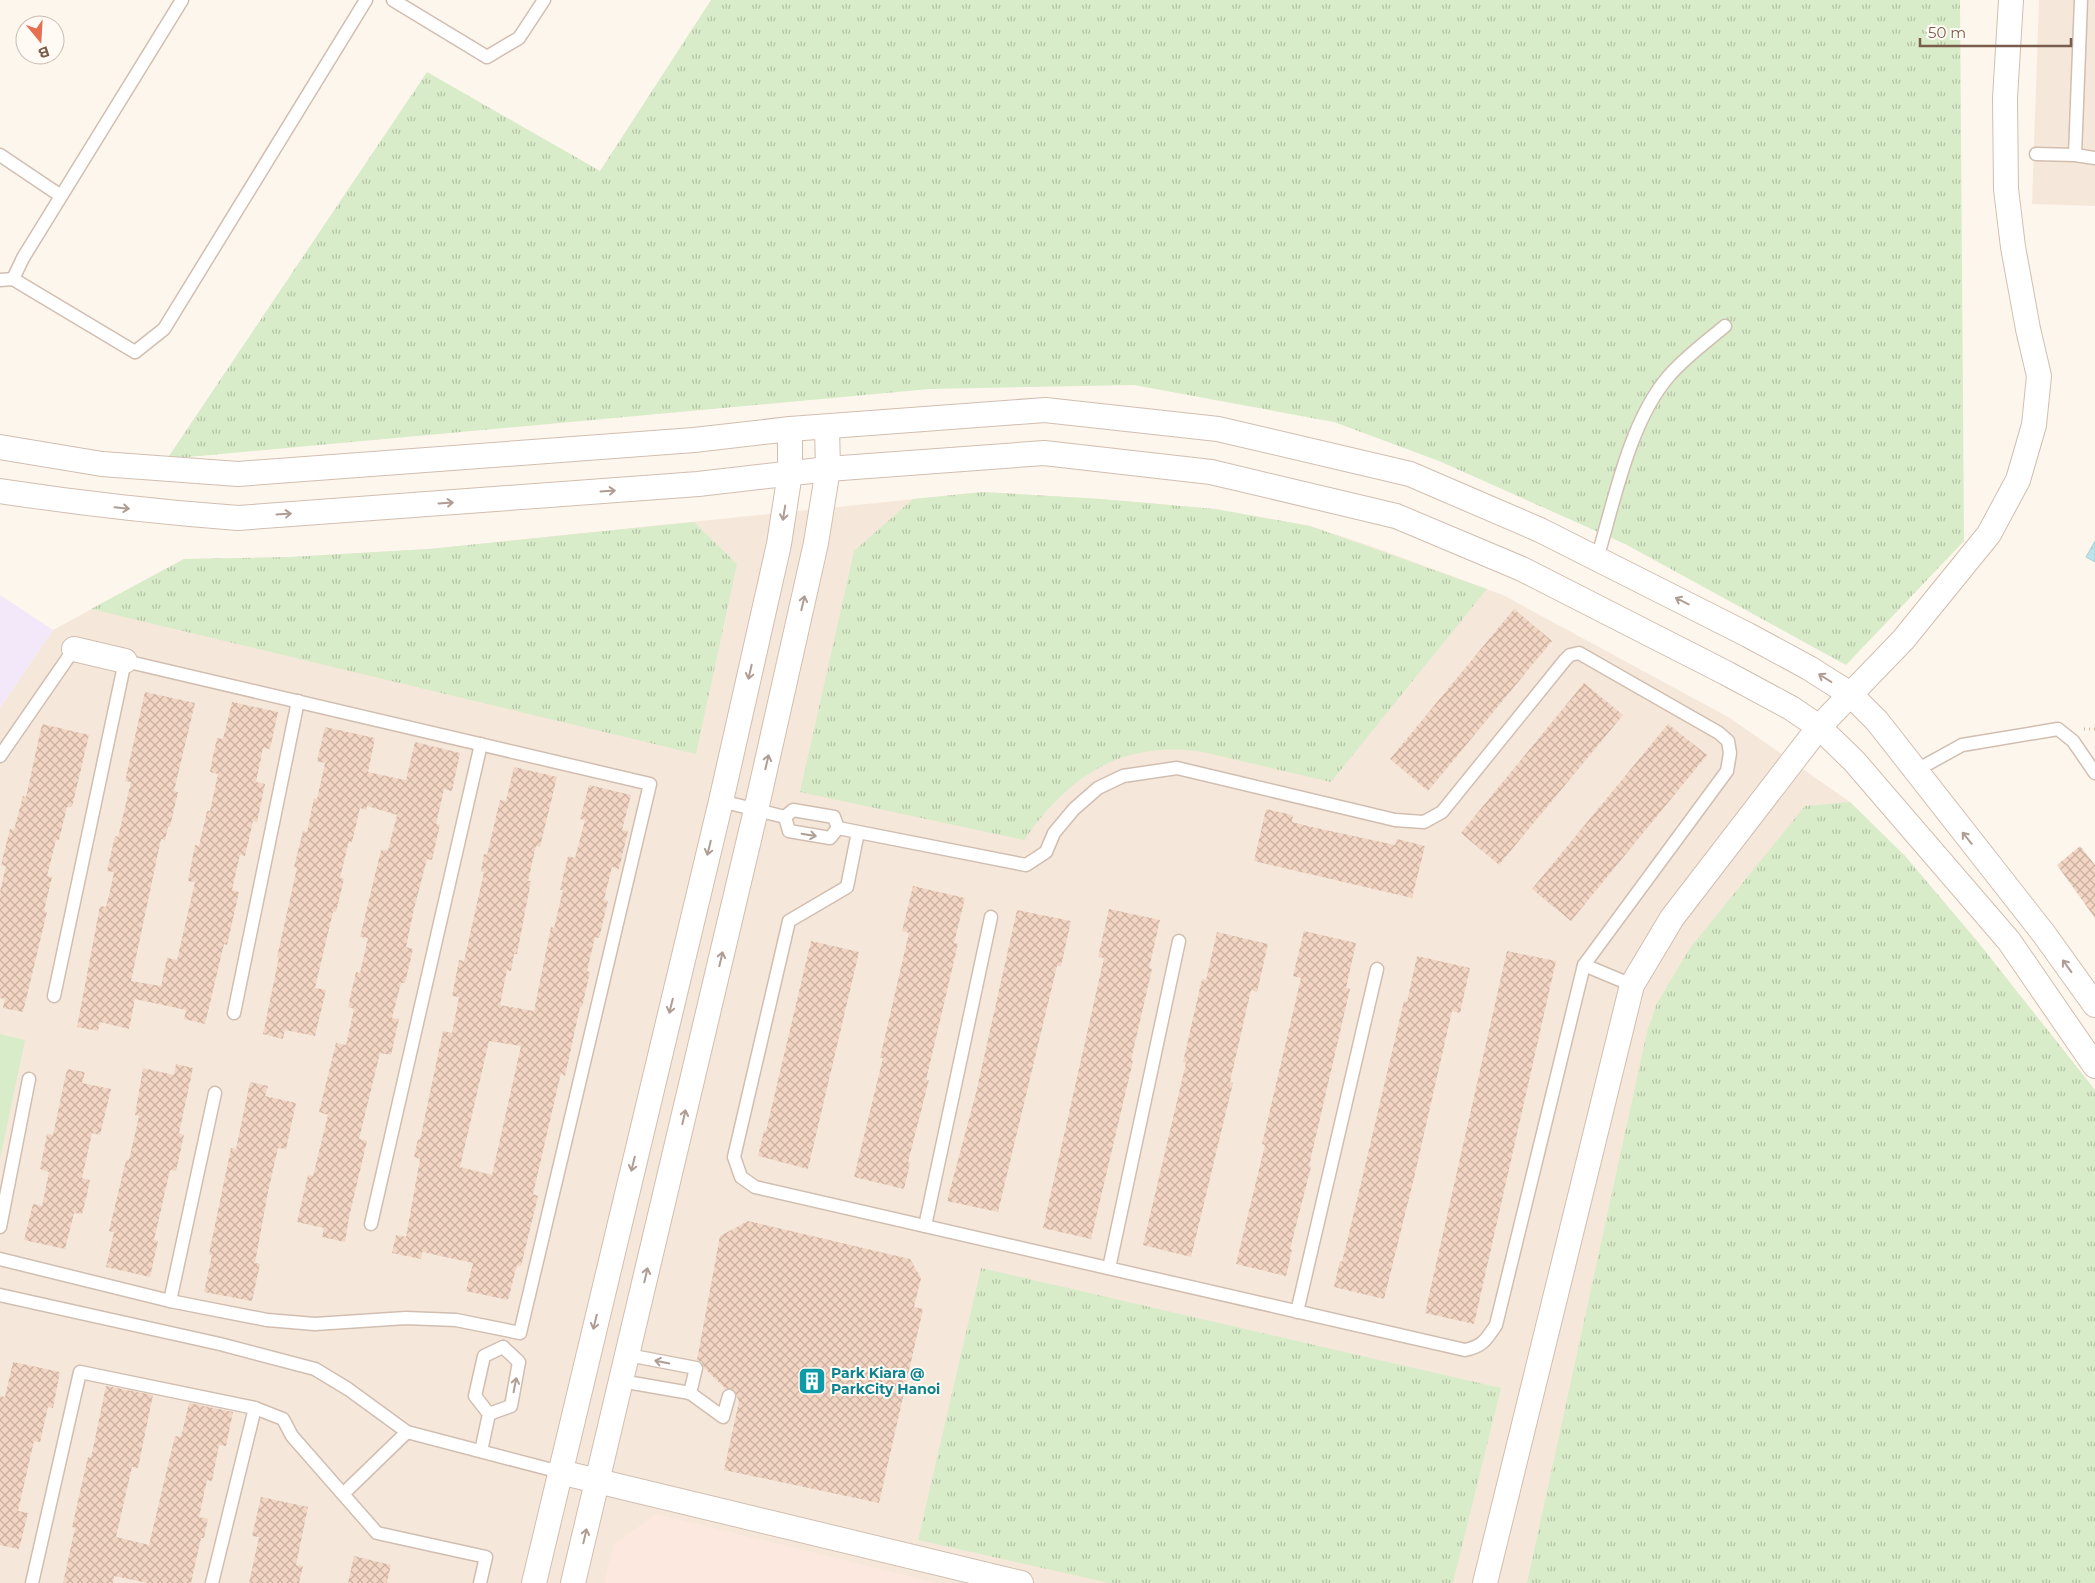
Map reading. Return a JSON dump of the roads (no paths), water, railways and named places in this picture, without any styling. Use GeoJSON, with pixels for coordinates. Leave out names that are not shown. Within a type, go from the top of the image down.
{"type":"FeatureCollection","features":[{"type":"Feature","properties":{"kind":"street"},"geometry":{"type":"LineString","coordinates":[[1485,1583],[1632,985],[1672,918],[1819,727],[1902,640],[1989,534],[2018,480],[2034,425],[2039,376],[2013,247],[2006,189],[2005,98],[2011,0]]}},
{"type":"Feature","properties":{"kind":"street"},"geometry":{"type":"LineString","coordinates":[[0,447],[102,464],[238,474],[694,440],[790,430],[1044,410],[1218,429],[1410,474],[1540,530],[1748,635],[1809,668],[1850,694],[1877,721],[2044,934],[2095,1006]]}},
{"type":"Feature","properties":{"kind":"street"},"geometry":{"type":"LineString","coordinates":[[573,1583],[756,810],[816,543],[828,469],[827,427]]}},
{"type":"Feature","properties":{"kind":"street"},"geometry":{"type":"LineString","coordinates":[[534,1583],[721,801],[779,544],[790,473],[790,430]]}},
{"type":"Feature","properties":{"kind":"street"},"geometry":{"type":"LineString","coordinates":[[0,491],[73,502],[170,513],[238,518],[698,484],[828,469],[1044,453],[1211,472],[1396,516],[1522,569],[1726,672],[1792,708],[1819,727],[1854,761],[2009,941],[2095,1066]]}},
{"type":"Feature","properties":{"kind":"street"},"geometry":{"type":"LineString","coordinates":[[74,649],[125,661]]}},
{"type":"Feature","properties":{"kind":"street"},"geometry":{"type":"LineString","coordinates":[[560,1472],[1021,1583]]}},
{"type":"Feature","properties":{"kind":"lane"},"geometry":{"type":"LineString","coordinates":[[13,279],[23,258],[182,0]]}},
{"type":"Feature","properties":{"kind":"lane"},"geometry":{"type":"LineString","coordinates":[[0,280],[13,279],[135,352],[164,329],[366,0]]}},
{"type":"Feature","properties":{"kind":"lane"},"geometry":{"type":"LineString","coordinates":[[394,0],[486,57],[518,38],[544,0]]}},
{"type":"Feature","properties":{"kind":"lane"},"geometry":{"type":"LineString","coordinates":[[2075,155],[2081,0]]}},
{"type":"Feature","properties":{"kind":"lane"},"geometry":{"type":"LineString","coordinates":[[2036,154],[2075,155],[2095,158]]}},
{"type":"Feature","properties":{"kind":"lane"},"geometry":{"type":"LineString","coordinates":[[0,155],[61,196]]}},
{"type":"Feature","properties":{"kind":"lane"},"geometry":{"type":"LineString","coordinates":[[1597,559],[1628,454],[1646,412],[1668,378],[1725,326]]}},
{"type":"Feature","properties":{"kind":"lane"},"geometry":{"type":"LineString","coordinates":[[0,756],[74,649]]}},
{"type":"Feature","properties":{"kind":"lane"},"geometry":{"type":"LineString","coordinates":[[838,828],[1026,865],[1046,852],[1054,833],[1069,815],[1098,788],[1123,776],[1177,768],[1395,820],[1424,822],[1442,812],[1565,660],[1570,655],[1579,653],[1719,733],[1728,741],[1730,753],[1727,771],[1584,964],[1496,1325],[1486,1340],[1477,1347],[1466,1350],[755,1187],[741,1177],[734,1157],[789,921],[847,887],[858,832]]}},
{"type":"Feature","properties":{"kind":"lane"},"geometry":{"type":"LineString","coordinates":[[0,1259],[170,1301],[267,1320],[315,1324],[406,1318],[456,1320],[520,1333],[650,784],[125,661],[54,996]]}},
{"type":"Feature","properties":{"kind":"lane"},"geometry":{"type":"LineString","coordinates":[[234,1013],[298,701]]}},
{"type":"Feature","properties":{"kind":"lane"},"geometry":{"type":"LineString","coordinates":[[1915,771],[1962,745],[2058,729],[2073,741],[2095,773]]}},
{"type":"Feature","properties":{"kind":"lane"},"geometry":{"type":"LineString","coordinates":[[370,1224],[481,744]]}},
{"type":"Feature","properties":{"kind":"lane"},"geometry":{"type":"LineString","coordinates":[[721,801],[785,816],[793,810],[834,817],[838,828]]}},
{"type":"Feature","properties":{"kind":"lane"},"geometry":{"type":"LineString","coordinates":[[785,816],[790,832],[830,838],[838,828]]}},
{"type":"Feature","properties":{"kind":"lane"},"geometry":{"type":"LineString","coordinates":[[925,1226],[991,917]]}},
{"type":"Feature","properties":{"kind":"lane"},"geometry":{"type":"LineString","coordinates":[[1108,1268],[1179,941]]}},
{"type":"Feature","properties":{"kind":"lane"},"geometry":{"type":"LineString","coordinates":[[1584,964],[1632,985]]}},
{"type":"Feature","properties":{"kind":"lane"},"geometry":{"type":"LineString","coordinates":[[1297,1312],[1377,969]]}},
{"type":"Feature","properties":{"kind":"lane"},"geometry":{"type":"LineString","coordinates":[[0,1227],[30,1079]]}},
{"type":"Feature","properties":{"kind":"lane"},"geometry":{"type":"LineString","coordinates":[[170,1301],[215,1093]]}},
{"type":"Feature","properties":{"kind":"lane"},"geometry":{"type":"LineString","coordinates":[[0,1295],[220,1344],[315,1369],[348,1389],[407,1432],[560,1472]]}},
{"type":"Feature","properties":{"kind":"lane"},"geometry":{"type":"LineString","coordinates":[[503,1347],[506,1330]]}},
{"type":"Feature","properties":{"kind":"lane"},"geometry":{"type":"LineString","coordinates":[[489,1414],[511,1406],[519,1362],[503,1347]]}},
{"type":"Feature","properties":{"kind":"lane"},"geometry":{"type":"LineString","coordinates":[[489,1414],[475,1396],[484,1356],[503,1347]]}},
{"type":"Feature","properties":{"kind":"lane"},"geometry":{"type":"LineString","coordinates":[[628,1355],[696,1368],[690,1393]]}},
{"type":"Feature","properties":{"kind":"lane"},"geometry":{"type":"LineString","coordinates":[[32,1583],[80,1372],[255,1408],[284,1419],[292,1436],[377,1534],[486,1557],[480,1583]]}},
{"type":"Feature","properties":{"kind":"lane"},"geometry":{"type":"LineString","coordinates":[[622,1381],[690,1393],[723,1416],[729,1396]]}},
{"type":"Feature","properties":{"kind":"lane"},"geometry":{"type":"LineString","coordinates":[[212,1583],[255,1408]]}},
{"type":"Feature","properties":{"kind":"lane"},"geometry":{"type":"LineString","coordinates":[[481,1451],[489,1414]]}},
{"type":"Feature","properties":{"kind":"lane"},"geometry":{"type":"LineString","coordinates":[[342,1494],[407,1432]]}},
{"type":"Feature","properties":{"kind":"water"},"geometry":{"type":"Polygon","coordinates":[[[2095,541],[2095,562],[2086,557],[2095,541]]]}},
{"type":"Feature","properties":{"kind":"place","name":"Park Kiara @ ParkCity Hanoi"},"geometry":{"type":"Point","coordinates":[812,1381]}}]}
